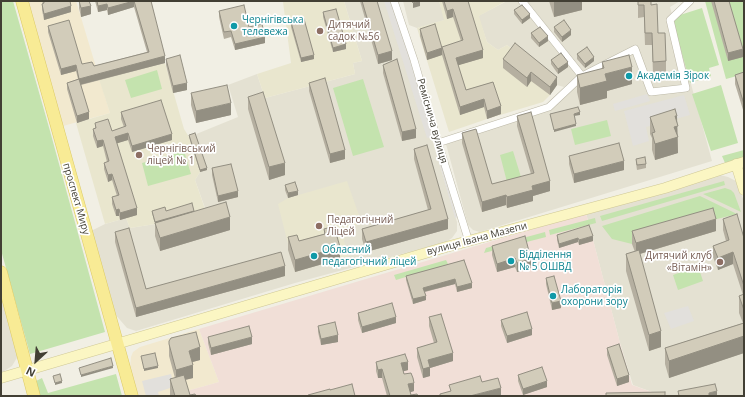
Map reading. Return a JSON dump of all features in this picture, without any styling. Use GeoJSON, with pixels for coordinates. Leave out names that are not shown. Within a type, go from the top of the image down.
{"type":"FeatureCollection","features":[{"type":"Feature","properties":{"kind":"main road","name":"проспект Миру"},"geometry":{"type":"LineString","coordinates":[[22,1],[132,396]]}},
{"type":"Feature","properties":{"kind":"main road","name":"вулиця Івана Мазепи"},"geometry":{"type":"LineString","coordinates":[[1,378],[446,248],[665,188],[740,163]]}},
{"type":"Feature","properties":{"kind":"main road"},"geometry":{"type":"LineString","coordinates":[[740,163],[744,190]]}},
{"type":"Feature","properties":{"kind":"main road"},"geometry":{"type":"LineString","coordinates":[[1,272],[34,396]]}},
{"type":"Feature","properties":{"kind":"street","name":"Реміснича вулиця"},"geometry":{"type":"LineString","coordinates":[[394,1],[414,60],[469,242]]}},
{"type":"Feature","properties":{"kind":"street"},"geometry":{"type":"LineString","coordinates":[[522,1],[582,76]]}},
{"type":"Feature","properties":{"kind":"street"},"geometry":{"type":"LineString","coordinates":[[438,143],[549,107],[582,76],[635,49],[651,92],[686,88],[670,20],[690,1]]}},
{"type":"Feature","properties":{"kind":"shaded area"},"geometry":{"type":"Polygon","coordinates":[[[27,1],[76,1],[110,113],[63,126],[27,1]]]}},
{"type":"Feature","properties":{"kind":"shaded area"},"geometry":{"type":"Polygon","coordinates":[[[344,1],[390,1],[457,222],[457,231],[452,238],[446,242],[295,283],[136,331],[127,328],[114,313],[91,231],[105,224],[126,218],[130,228],[155,224],[194,213],[205,208],[195,180],[200,172],[189,137],[238,117],[228,85],[257,74],[265,98],[355,74],[353,63],[362,61],[344,1]]]}},
{"type":"Feature","properties":{"kind":"shaded area","name":"Дитячий садок №56"},"geometry":{"type":"Polygon","coordinates":[[[344,1],[362,61],[353,63],[355,74],[265,98],[257,74],[291,63],[283,2],[344,1]]]}},
{"type":"Feature","properties":{"kind":"shaded area"},"geometry":{"type":"Polygon","coordinates":[[[384,1],[394,1],[436,136],[427,138],[384,1]]]}},
{"type":"Feature","properties":{"kind":"shaded area"},"geometry":{"type":"Polygon","coordinates":[[[403,1],[439,1],[445,20],[417,28],[409,25],[403,1]]]}},
{"type":"Feature","properties":{"kind":"shaded area"},"geometry":{"type":"Polygon","coordinates":[[[439,1],[506,1],[479,16],[487,42],[498,50],[507,45],[557,85],[550,95],[543,102],[449,132],[417,28],[444,20],[439,1]]]}},
{"type":"Feature","properties":{"kind":"shaded area"},"geometry":{"type":"Polygon","coordinates":[[[507,1],[518,1],[544,31],[549,29],[527,1],[680,1],[670,7],[712,161],[480,232],[473,230],[468,225],[446,144],[549,110],[582,80],[612,58],[577,75],[564,87],[557,85],[507,45],[498,50],[487,42],[478,16],[507,1]]]}},
{"type":"Feature","properties":{"kind":"shaded area","name":"Чернігівський ліцей № 1"},"geometry":{"type":"Polygon","coordinates":[[[165,63],[184,129],[189,137],[200,172],[195,180],[205,209],[155,224],[130,228],[126,218],[105,224],[76,123],[110,113],[99,79],[165,63]]]}},
{"type":"Feature","properties":{"kind":"shaded area"},"geometry":{"type":"Polygon","coordinates":[[[647,94],[650,101],[615,111],[613,104],[647,94]]]}},
{"type":"Feature","properties":{"kind":"shaded area"},"geometry":{"type":"Polygon","coordinates":[[[684,95],[690,115],[646,127],[649,141],[633,146],[624,111],[684,95]]]}},
{"type":"Feature","properties":{"kind":"shaded area"},"geometry":{"type":"Polygon","coordinates":[[[440,151],[459,217],[455,218],[436,152],[440,151]]]}},
{"type":"Feature","properties":{"kind":"shaded area"},"geometry":{"type":"Polygon","coordinates":[[[720,175],[736,181],[744,201],[744,396],[663,396],[633,385],[620,343],[586,213],[720,175]]]}},
{"type":"Feature","properties":{"kind":"shaded area","name":"Педагогічний Ліцей"},"geometry":{"type":"Polygon","coordinates":[[[347,181],[362,224],[348,228],[344,241],[349,256],[295,272],[278,204],[288,198],[347,181]]]}},
{"type":"Feature","properties":{"kind":"shaded area"},"geometry":{"type":"Polygon","coordinates":[[[586,213],[632,385],[663,396],[169,396],[219,382],[199,329],[586,213]]]}},
{"type":"Feature","properties":{"kind":"shaded area"},"geometry":{"type":"Polygon","coordinates":[[[1,295],[18,356],[12,366],[1,373],[1,295]]]}},
{"type":"Feature","properties":{"kind":"shaded area"},"geometry":{"type":"Polygon","coordinates":[[[688,306],[694,321],[671,329],[664,313],[688,306]]]}},
{"type":"Feature","properties":{"kind":"shaded area"},"geometry":{"type":"Polygon","coordinates":[[[199,329],[219,382],[169,396],[139,396],[130,369],[133,352],[140,347],[199,329]]]}},
{"type":"Feature","properties":{"kind":"shaded area"},"geometry":{"type":"Polygon","coordinates":[[[171,374],[173,382],[170,388],[158,392],[159,396],[146,396],[142,381],[171,374]]]}},
{"type":"Feature","properties":{"kind":"green space"},"geometry":{"type":"Polygon","coordinates":[[[1,1],[13,1],[105,332],[30,354],[1,250],[1,1]]]}},
{"type":"Feature","properties":{"kind":"green space"},"geometry":{"type":"Polygon","coordinates":[[[705,1],[744,1],[744,74],[726,79],[705,1]]]}},
{"type":"Feature","properties":{"kind":"green space"},"geometry":{"type":"Polygon","coordinates":[[[702,8],[719,65],[709,68],[711,76],[690,83],[673,21],[680,15],[702,8]]]}},
{"type":"Feature","properties":{"kind":"green space"},"geometry":{"type":"Polygon","coordinates":[[[157,70],[162,89],[131,98],[125,80],[157,70]]]}},
{"type":"Feature","properties":{"kind":"green space"},"geometry":{"type":"Polygon","coordinates":[[[363,79],[384,147],[353,156],[333,88],[363,79]]]}},
{"type":"Feature","properties":{"kind":"green space"},"geometry":{"type":"Polygon","coordinates":[[[721,85],[738,143],[711,151],[692,94],[721,85]]]}},
{"type":"Feature","properties":{"kind":"green space"},"geometry":{"type":"Polygon","coordinates":[[[607,120],[611,136],[575,145],[571,129],[607,120]]]}},
{"type":"Feature","properties":{"kind":"green space"},"geometry":{"type":"Polygon","coordinates":[[[744,150],[744,158],[725,163],[722,156],[744,150]]]}},
{"type":"Feature","properties":{"kind":"green space"},"geometry":{"type":"Polygon","coordinates":[[[184,151],[191,174],[148,186],[142,163],[184,151]]]}},
{"type":"Feature","properties":{"kind":"green space"},"geometry":{"type":"Polygon","coordinates":[[[513,151],[521,177],[507,182],[500,155],[513,151]]]}},
{"type":"Feature","properties":{"kind":"green space"},"geometry":{"type":"Polygon","coordinates":[[[724,181],[725,185],[602,221],[600,216],[724,181]]]}},
{"type":"Feature","properties":{"kind":"green space"},"geometry":{"type":"Polygon","coordinates":[[[725,188],[734,193],[741,212],[703,194],[725,188]]]}},
{"type":"Feature","properties":{"kind":"green space"},"geometry":{"type":"Polygon","coordinates":[[[700,196],[737,214],[632,244],[612,239],[602,226],[700,196]]]}},
{"type":"Feature","properties":{"kind":"green space"},"geometry":{"type":"Polygon","coordinates":[[[595,218],[596,223],[550,235],[549,230],[595,218]]]}},
{"type":"Feature","properties":{"kind":"green space"},"geometry":{"type":"Polygon","coordinates":[[[545,232],[546,237],[484,253],[486,248],[545,232]]]}},
{"type":"Feature","properties":{"kind":"green space"},"geometry":{"type":"Polygon","coordinates":[[[446,260],[448,264],[396,280],[394,275],[446,260]]]}},
{"type":"Feature","properties":{"kind":"green space"},"geometry":{"type":"Polygon","coordinates":[[[698,266],[703,281],[678,290],[673,275],[698,266]]]}},
{"type":"Feature","properties":{"kind":"green space"},"geometry":{"type":"Polygon","coordinates":[[[116,374],[122,396],[40,396],[36,381],[42,378],[48,393],[116,374]]]}},
{"type":"Feature","properties":{"kind":"building"},"geometry":{"type":"Polygon","coordinates":[[[44,1],[70,1],[71,6],[44,14],[42,4],[44,1]]]}},
{"type":"Feature","properties":{"kind":"building"},"geometry":{"type":"Polygon","coordinates":[[[79,1],[89,1],[91,6],[81,8],[79,1]]]}},
{"type":"Feature","properties":{"kind":"building"},"geometry":{"type":"Polygon","coordinates":[[[97,1],[134,1],[108,8],[107,4],[98,6],[97,1]]]}},
{"type":"Feature","properties":{"kind":"building"},"geometry":{"type":"Polygon","coordinates":[[[134,1],[151,1],[165,56],[79,79],[76,65],[61,69],[48,26],[69,20],[82,64],[92,62],[94,66],[149,52],[134,1]]]}},
{"type":"Feature","properties":{"kind":"building"},"geometry":{"type":"Polygon","coordinates":[[[362,1],[377,1],[392,51],[378,55],[362,1]]]}},
{"type":"Feature","properties":{"kind":"building"},"geometry":{"type":"Polygon","coordinates":[[[444,1],[468,1],[483,50],[456,58],[466,90],[493,82],[501,106],[487,111],[484,99],[460,107],[442,47],[463,40],[453,9],[447,11],[444,1]]]}},
{"type":"Feature","properties":{"kind":"building"},"geometry":{"type":"Polygon","coordinates":[[[638,1],[651,1],[651,5],[657,4],[658,33],[665,33],[666,61],[653,62],[652,33],[645,33],[644,5],[638,5],[638,1]]]}},
{"type":"Feature","properties":{"kind":"building"},"geometry":{"type":"Polygon","coordinates":[[[714,1],[729,1],[743,49],[728,53],[714,1]]]}},
{"type":"Feature","properties":{"kind":"building"},"geometry":{"type":"Polygon","coordinates":[[[244,5],[249,27],[262,24],[265,37],[235,44],[231,31],[224,32],[219,11],[244,5]]]}},
{"type":"Feature","properties":{"kind":"building"},"geometry":{"type":"Polygon","coordinates":[[[522,5],[530,14],[522,20],[514,10],[522,5]]]}},
{"type":"Feature","properties":{"kind":"building"},"geometry":{"type":"Polygon","coordinates":[[[336,9],[346,44],[333,48],[323,12],[336,9]]]}},
{"type":"Feature","properties":{"kind":"building"},"geometry":{"type":"Polygon","coordinates":[[[304,19],[314,55],[301,58],[291,22],[304,19]]]}},
{"type":"Feature","properties":{"kind":"building"},"geometry":{"type":"Polygon","coordinates":[[[564,20],[571,30],[562,37],[554,27],[564,20]]]}},
{"type":"Feature","properties":{"kind":"building"},"geometry":{"type":"Polygon","coordinates":[[[435,24],[442,48],[427,53],[420,29],[435,24]]]}},
{"type":"Feature","properties":{"kind":"building"},"geometry":{"type":"Polygon","coordinates":[[[540,27],[548,36],[539,43],[531,33],[540,27]]]}},
{"type":"Feature","properties":{"kind":"building"},"geometry":{"type":"Polygon","coordinates":[[[515,43],[557,77],[550,87],[531,72],[527,78],[503,59],[515,43]]]}},
{"type":"Feature","properties":{"kind":"building"},"geometry":{"type":"Polygon","coordinates":[[[587,47],[594,57],[585,64],[577,54],[587,47]]]}},
{"type":"Feature","properties":{"kind":"building"},"geometry":{"type":"Polygon","coordinates":[[[561,53],[568,62],[558,69],[551,60],[561,53]]]}},
{"type":"Feature","properties":{"kind":"building"},"geometry":{"type":"Polygon","coordinates":[[[180,55],[187,83],[173,86],[166,59],[180,55]]]}},
{"type":"Feature","properties":{"kind":"building"},"geometry":{"type":"Polygon","coordinates":[[[629,55],[632,67],[605,74],[607,81],[580,88],[577,75],[604,68],[602,62],[629,55]]]}},
{"type":"Feature","properties":{"kind":"building"},"geometry":{"type":"Polygon","coordinates":[[[397,59],[416,129],[402,132],[383,65],[397,59]]]}},
{"type":"Feature","properties":{"kind":"building"},"geometry":{"type":"Polygon","coordinates":[[[744,72],[744,104],[735,75],[744,72]]]}},
{"type":"Feature","properties":{"kind":"building"},"geometry":{"type":"Polygon","coordinates":[[[325,78],[345,150],[330,154],[309,83],[325,78]]]}},
{"type":"Feature","properties":{"kind":"building"},"geometry":{"type":"Polygon","coordinates":[[[79,79],[89,112],[77,116],[67,83],[79,79]]]}},
{"type":"Feature","properties":{"kind":"building"},"geometry":{"type":"Polygon","coordinates":[[[227,85],[231,103],[196,111],[191,93],[227,85]]]}},
{"type":"Feature","properties":{"kind":"building"},"geometry":{"type":"Polygon","coordinates":[[[263,92],[285,163],[269,167],[248,97],[263,92]]]}},
{"type":"Feature","properties":{"kind":"building"},"geometry":{"type":"Polygon","coordinates":[[[161,100],[172,134],[132,146],[128,133],[115,137],[137,208],[120,213],[119,209],[116,210],[112,197],[119,195],[112,174],[108,175],[104,163],[109,161],[103,140],[97,141],[93,129],[96,128],[95,123],[108,119],[112,131],[126,126],[121,112],[161,100]]]}},
{"type":"Feature","properties":{"kind":"building"},"geometry":{"type":"Polygon","coordinates":[[[578,107],[580,112],[574,114],[576,124],[554,130],[550,114],[578,107]]]}},
{"type":"Feature","properties":{"kind":"building"},"geometry":{"type":"Polygon","coordinates":[[[675,109],[677,116],[675,116],[678,126],[674,127],[678,137],[655,144],[652,133],[655,132],[650,117],[675,109]]]}},
{"type":"Feature","properties":{"kind":"building"},"geometry":{"type":"Polygon","coordinates":[[[531,112],[550,181],[532,186],[533,190],[507,197],[506,195],[482,202],[462,133],[476,129],[492,184],[534,173],[517,116],[531,112]]]}},
{"type":"Feature","properties":{"kind":"building"},"geometry":{"type":"Polygon","coordinates":[[[195,133],[207,168],[200,170],[189,135],[195,133]]]}},
{"type":"Feature","properties":{"kind":"building"},"geometry":{"type":"Polygon","coordinates":[[[619,143],[624,161],[574,174],[569,156],[619,143]]]}},
{"type":"Feature","properties":{"kind":"building"},"geometry":{"type":"Polygon","coordinates":[[[427,145],[448,219],[366,242],[362,229],[431,209],[414,149],[427,145]]]}},
{"type":"Feature","properties":{"kind":"building"},"geometry":{"type":"Polygon","coordinates":[[[645,157],[646,164],[637,165],[636,159],[645,157]]]}},
{"type":"Feature","properties":{"kind":"building"},"geometry":{"type":"Polygon","coordinates":[[[231,164],[238,191],[218,196],[212,168],[231,164]]]}},
{"type":"Feature","properties":{"kind":"building"},"geometry":{"type":"Polygon","coordinates":[[[295,182],[298,191],[288,193],[285,185],[295,182]]]}},
{"type":"Feature","properties":{"kind":"building"},"geometry":{"type":"Polygon","coordinates":[[[226,202],[230,217],[160,238],[155,223],[226,202]]]}},
{"type":"Feature","properties":{"kind":"building"},"geometry":{"type":"Polygon","coordinates":[[[192,203],[194,211],[155,222],[152,211],[165,207],[166,211],[192,203]]]}},
{"type":"Feature","properties":{"kind":"building"},"geometry":{"type":"Polygon","coordinates":[[[713,208],[716,219],[636,243],[632,231],[713,208]]]}},
{"type":"Feature","properties":{"kind":"building"},"geometry":{"type":"Polygon","coordinates":[[[737,214],[744,238],[744,286],[733,252],[718,258],[713,246],[729,240],[723,219],[737,214]]]}},
{"type":"Feature","properties":{"kind":"building"},"geometry":{"type":"Polygon","coordinates":[[[589,225],[593,236],[579,240],[578,238],[559,244],[557,235],[589,225]]]}},
{"type":"Feature","properties":{"kind":"building"},"geometry":{"type":"Polygon","coordinates":[[[334,226],[340,247],[295,260],[288,237],[297,235],[299,241],[325,234],[324,229],[334,226]]]}},
{"type":"Feature","properties":{"kind":"building"},"geometry":{"type":"Polygon","coordinates":[[[129,228],[146,289],[281,252],[285,266],[136,308],[115,232],[129,228]]]}},
{"type":"Feature","properties":{"kind":"building"},"geometry":{"type":"Polygon","coordinates":[[[525,236],[531,259],[517,263],[515,258],[497,264],[492,246],[525,236]]]}},
{"type":"Feature","properties":{"kind":"building"},"geometry":{"type":"Polygon","coordinates":[[[639,250],[661,331],[649,335],[626,254],[639,250]]]}},
{"type":"Feature","properties":{"kind":"building"},"geometry":{"type":"Polygon","coordinates":[[[464,260],[472,283],[457,287],[455,279],[423,288],[426,296],[413,299],[406,276],[464,260]]]}},
{"type":"Feature","properties":{"kind":"building","name":"Лабораторія охорони зору"},"geometry":{"type":"Polygon","coordinates":[[[554,276],[561,301],[552,303],[546,278],[554,276]]]}},
{"type":"Feature","properties":{"kind":"building"},"geometry":{"type":"Polygon","coordinates":[[[744,294],[744,310],[739,296],[744,294]]]}},
{"type":"Feature","properties":{"kind":"building"},"geometry":{"type":"Polygon","coordinates":[[[392,303],[396,317],[362,327],[358,313],[392,303]]]}},
{"type":"Feature","properties":{"kind":"building"},"geometry":{"type":"Polygon","coordinates":[[[527,312],[532,329],[507,336],[501,320],[527,312]]]}},
{"type":"Feature","properties":{"kind":"building"},"geometry":{"type":"Polygon","coordinates":[[[441,314],[453,353],[428,360],[430,367],[423,369],[417,348],[437,342],[429,317],[441,314]]]}},
{"type":"Feature","properties":{"kind":"building"},"geometry":{"type":"Polygon","coordinates":[[[335,322],[338,335],[321,339],[318,326],[335,322]]]}},
{"type":"Feature","properties":{"kind":"building"},"geometry":{"type":"Polygon","coordinates":[[[744,323],[744,336],[669,361],[665,348],[744,323]]]}},
{"type":"Feature","properties":{"kind":"building"},"geometry":{"type":"Polygon","coordinates":[[[249,326],[252,337],[211,348],[208,337],[249,326]]]}},
{"type":"Feature","properties":{"kind":"building"},"geometry":{"type":"Polygon","coordinates":[[[196,332],[200,347],[189,351],[193,365],[176,370],[169,341],[171,338],[196,332]]]}},
{"type":"Feature","properties":{"kind":"building"},"geometry":{"type":"Polygon","coordinates":[[[619,344],[629,375],[617,379],[607,348],[619,344]]]}},
{"type":"Feature","properties":{"kind":"building"},"geometry":{"type":"Polygon","coordinates":[[[155,353],[158,366],[144,369],[141,356],[155,353]]]}},
{"type":"Feature","properties":{"kind":"building"},"geometry":{"type":"Polygon","coordinates":[[[405,354],[408,362],[401,363],[404,374],[411,373],[414,383],[408,384],[411,395],[417,394],[418,396],[390,396],[382,369],[378,370],[376,362],[405,354]]]}},
{"type":"Feature","properties":{"kind":"building"},"geometry":{"type":"Polygon","coordinates":[[[111,358],[113,366],[81,375],[79,368],[111,358]]]}},
{"type":"Feature","properties":{"kind":"building"},"geometry":{"type":"Polygon","coordinates":[[[542,367],[547,381],[523,389],[518,375],[542,367]]]}},
{"type":"Feature","properties":{"kind":"building"},"geometry":{"type":"Polygon","coordinates":[[[60,374],[62,381],[55,383],[53,376],[60,374]]]}},
{"type":"Feature","properties":{"kind":"building"},"geometry":{"type":"Polygon","coordinates":[[[184,375],[190,395],[195,394],[196,396],[175,396],[170,379],[184,375]]]}},
{"type":"Feature","properties":{"kind":"building"},"geometry":{"type":"Polygon","coordinates":[[[480,376],[482,382],[498,378],[501,388],[470,396],[440,396],[440,394],[451,391],[449,385],[480,376]]]}},
{"type":"Feature","properties":{"kind":"building"},"geometry":{"type":"Polygon","coordinates":[[[352,384],[355,396],[308,396],[330,389],[352,384]]]}},
{"type":"Feature","properties":{"kind":"building"},"geometry":{"type":"Polygon","coordinates":[[[715,384],[717,391],[709,393],[709,396],[679,396],[678,391],[715,384]]]}},
{"type":"Feature","properties":{"kind":"building"},"geometry":{"type":"Polygon","coordinates":[[[665,392],[665,396],[606,396],[606,393],[665,392]]]}},
{"type":"Feature","properties":{"kind":"place","name":"Чернігівська телевежа"},"geometry":{"type":"Point","coordinates":[234,26]}},
{"type":"Feature","properties":{"kind":"place","name":"Дитячий садок №56"},"geometry":{"type":"Point","coordinates":[320,31]}},
{"type":"Feature","properties":{"kind":"place","name":"Академія Зірок"},"geometry":{"type":"Point","coordinates":[629,76]}},
{"type":"Feature","properties":{"kind":"place","name":"Чернігівський ліцей № 1"},"geometry":{"type":"Point","coordinates":[139,155]}},
{"type":"Feature","properties":{"kind":"place","name":"Педагогічний Ліцей"},"geometry":{"type":"Point","coordinates":[319,226]}},
{"type":"Feature","properties":{"kind":"place","name":"Обласний педагогічний ліцей"},"geometry":{"type":"Point","coordinates":[314,256]}},
{"type":"Feature","properties":{"kind":"place","name":"Відділення № 5 ОШВД"},"geometry":{"type":"Point","coordinates":[511,261]}},
{"type":"Feature","properties":{"kind":"place","name":"Дитячий клуб «Вітамін»"},"geometry":{"type":"Point","coordinates":[720,262]}},
{"type":"Feature","properties":{"kind":"place","name":"Лабораторія охорони зору"},"geometry":{"type":"Point","coordinates":[553,296]}}]}
